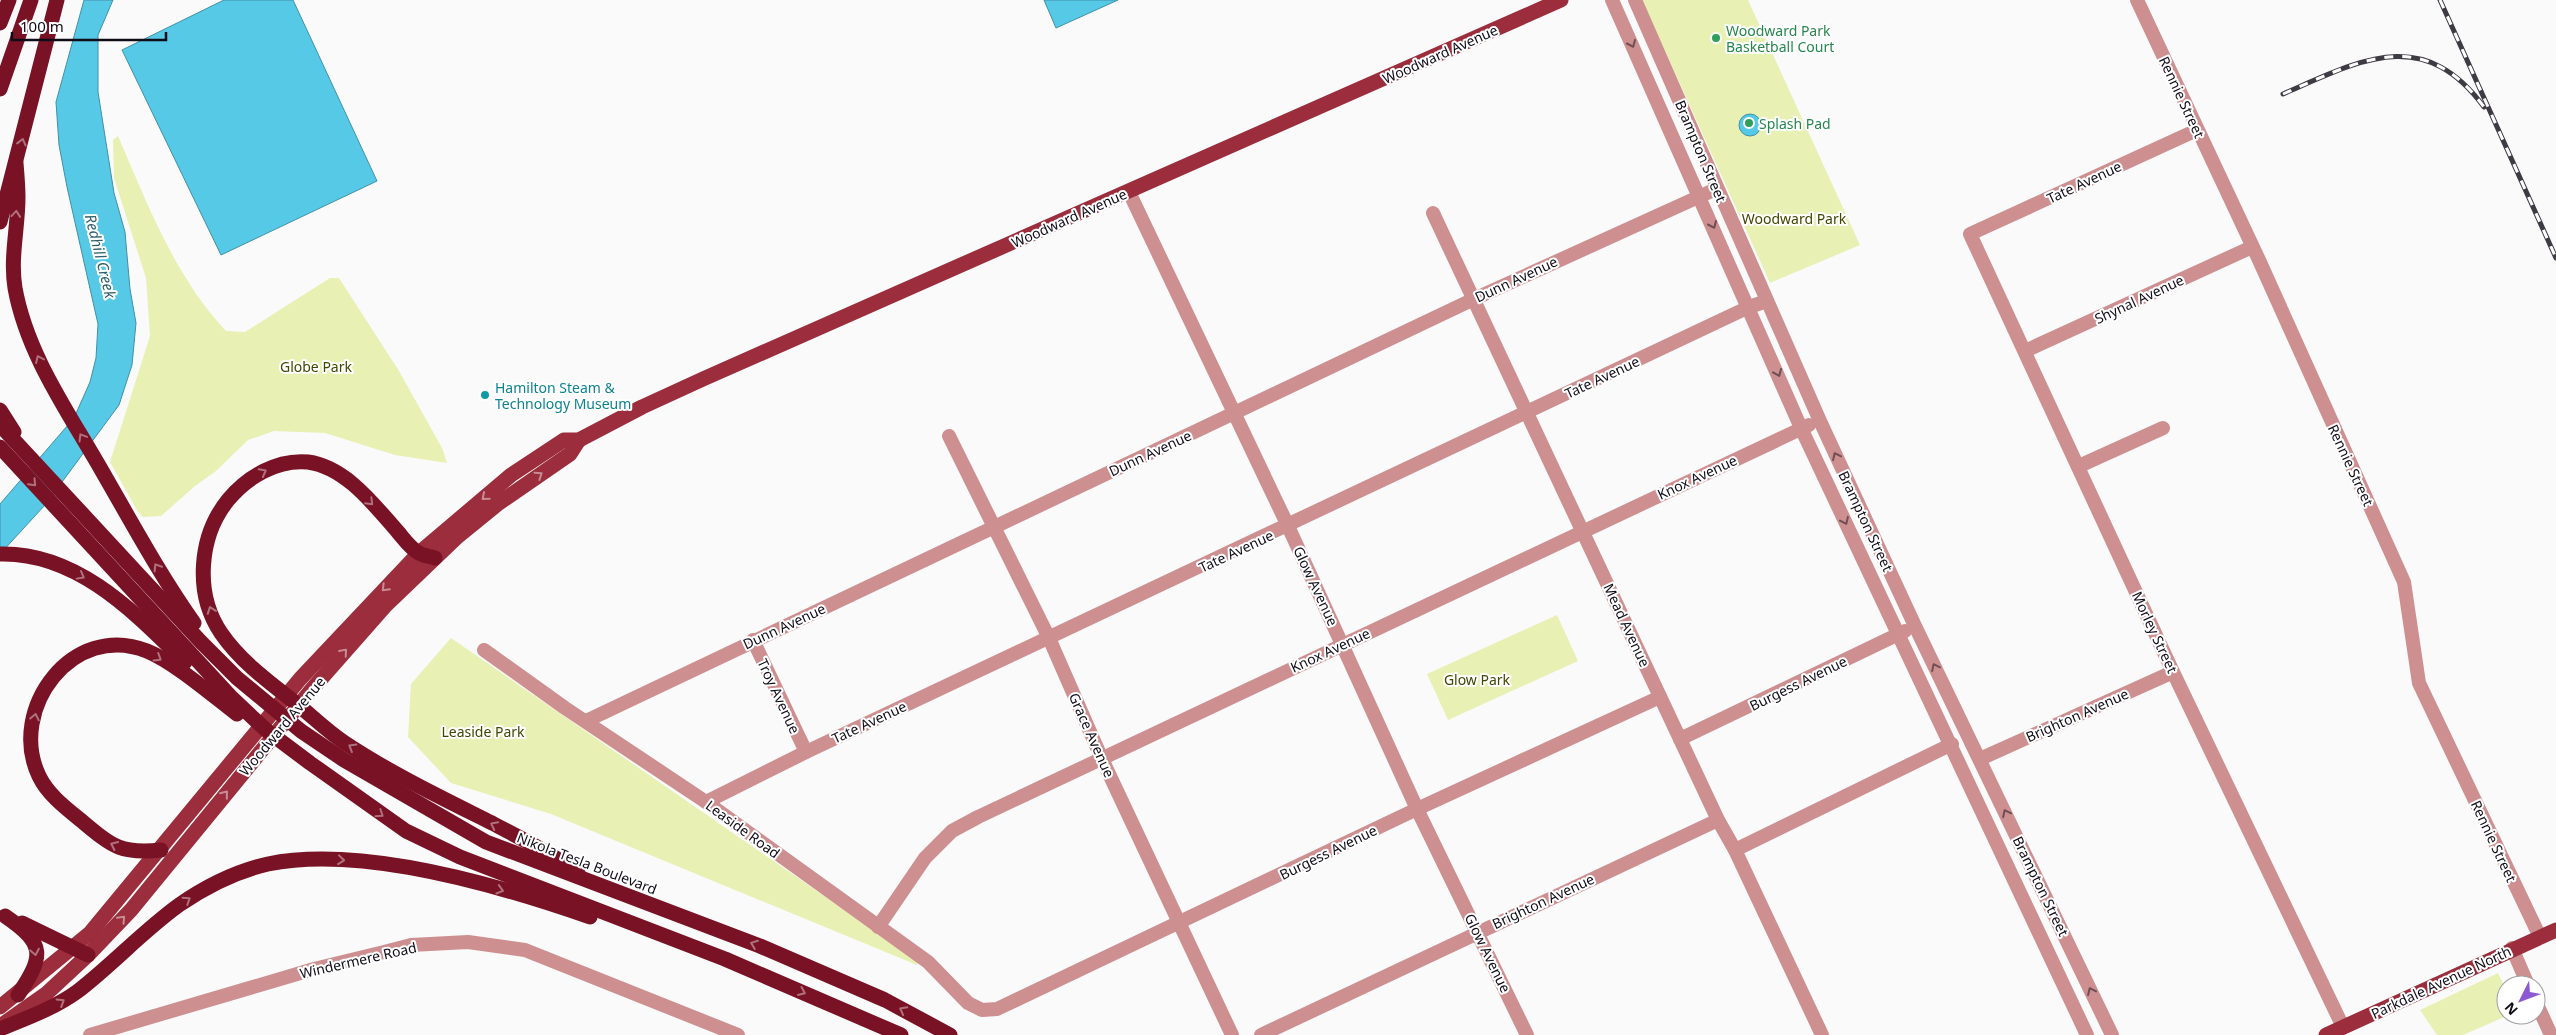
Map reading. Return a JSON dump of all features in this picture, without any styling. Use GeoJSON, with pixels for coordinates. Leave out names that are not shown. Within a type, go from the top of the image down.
{"type":"FeatureCollection","features":[{"type":"Feature","properties":{"kind":"highway"},"geometry":{"type":"LineString","coordinates":[[0,22],[9,0]]}},
{"type":"Feature","properties":{"kind":"highway"},"geometry":{"type":"LineString","coordinates":[[0,89],[32,0]]}},
{"type":"Feature","properties":{"kind":"highway"},"geometry":{"type":"LineString","coordinates":[[0,222],[57,0]]}},
{"type":"Feature","properties":{"kind":"highway"},"geometry":{"type":"LineString","coordinates":[[16,163],[18,198],[14,262],[15,286],[22,320],[36,353],[62,402],[172,591],[237,678]]}},
{"type":"Feature","properties":{"kind":"highway"},"geometry":{"type":"LineString","coordinates":[[0,410],[27,453]]}},
{"type":"Feature","properties":{"kind":"highway"},"geometry":{"type":"LineString","coordinates":[[0,425],[201,642],[237,678]]}},
{"type":"Feature","properties":{"kind":"highway"},"geometry":{"type":"LineString","coordinates":[[0,447],[232,698],[266,730],[406,831],[460,857],[725,958],[901,1035]]}},
{"type":"Feature","properties":{"kind":"highway"},"geometry":{"type":"LineString","coordinates":[[435,558],[419,553],[356,488],[333,470],[309,462],[274,466],[255,477],[232,496],[221,509],[205,550],[203,569],[205,590],[220,632],[237,652],[272,685],[345,743],[413,783],[550,852],[596,885]]}},
{"type":"Feature","properties":{"kind":"highway"},"geometry":{"type":"LineString","coordinates":[[0,554],[14,553],[57,564],[109,592],[137,615],[191,667],[232,698]]}},
{"type":"Feature","properties":{"kind":"highway"},"geometry":{"type":"LineString","coordinates":[[161,850],[128,851],[108,843],[63,806],[38,775],[31,744],[34,718],[40,699],[48,681],[64,664],[88,651],[110,645],[147,651],[184,674],[308,769],[361,800]]}},
{"type":"Feature","properties":{"kind":"highway","name":"Nikola Tesla Boulevard"},"geometry":{"type":"LineString","coordinates":[[237,678],[301,731],[408,798],[486,842],[760,946],[885,1000],[950,1034]]}},
{"type":"Feature","properties":{"kind":"highway"},"geometry":{"type":"LineString","coordinates":[[0,1028],[46,1010],[77,991],[159,921],[201,892],[257,867],[297,860],[328,858],[391,864],[481,885],[572,911],[666,944],[725,958]]}},
{"type":"Feature","properties":{"kind":"highway"},"geometry":{"type":"LineString","coordinates":[[3,914],[88,955]]}},
{"type":"Feature","properties":{"kind":"highway"},"geometry":{"type":"LineString","coordinates":[[3,914],[25,930],[32,938],[37,957],[36,966],[18,995]]}},
{"type":"Feature","properties":{"kind":"main road","name":"Woodward Avenue"},"geometry":{"type":"LineString","coordinates":[[0,1028],[46,994],[88,955],[131,910],[256,757],[306,684],[419,553],[523,466],[564,440],[579,440],[642,407],[703,379],[1562,0]]}},
{"type":"Feature","properties":{"kind":"main road","name":"Woodward Avenue"},"geometry":{"type":"LineString","coordinates":[[0,1008],[18,995],[90,933],[161,850],[243,746],[386,605],[435,558],[499,503],[570,454],[579,440]]}},
{"type":"Feature","properties":{"kind":"main road","name":"Parkdale Avenue North"},"geometry":{"type":"LineString","coordinates":[[2327,1035],[2512,948],[2556,930]]}},
{"type":"Feature","properties":{"kind":"street","name":"Brampton Street"},"geometry":{"type":"LineString","coordinates":[[1612,0],[1802,428],[2087,1035]]}},
{"type":"Feature","properties":{"kind":"street","name":"Brampton Street"},"geometry":{"type":"LineString","coordinates":[[1635,0],[1820,421],[1915,626],[2112,1035]]}},
{"type":"Feature","properties":{"kind":"street","name":"Rennie Street"},"geometry":{"type":"LineString","coordinates":[[2137,0],[2252,247],[2404,582],[2419,683],[2540,937]]}},
{"type":"Feature","properties":{"kind":"street","name":"Tate Avenue"},"geometry":{"type":"LineString","coordinates":[[1970,234],[2197,130]]}},
{"type":"Feature","properties":{"kind":"street","name":"Dunn Avenue"},"geometry":{"type":"LineString","coordinates":[[586,720],[1474,299],[1716,188]]}},
{"type":"Feature","properties":{"kind":"street","name":"Glow Avenue"},"geometry":{"type":"LineString","coordinates":[[1129,192],[1288,526],[1418,809],[1527,1035]]}},
{"type":"Feature","properties":{"kind":"street","name":"Mead Avenue"},"geometry":{"type":"LineString","coordinates":[[1434,213],[1584,530],[1718,820],[1735,850],[1822,1035]]}},
{"type":"Feature","properties":{"kind":"street","name":"Morley Street"},"geometry":{"type":"LineString","coordinates":[[1970,234],[2173,672],[2343,1028]]}},
{"type":"Feature","properties":{"kind":"street","name":"Shynal Avenue"},"geometry":{"type":"LineString","coordinates":[[2025,351],[2252,247]]}},
{"type":"Feature","properties":{"kind":"street","name":"Tate Avenue"},"geometry":{"type":"LineString","coordinates":[[706,802],[806,752],[1749,307],[1767,302]]}},
{"type":"Feature","properties":{"kind":"street","name":"Knox Avenue"},"geometry":{"type":"LineString","coordinates":[[878,927],[925,858],[952,832],[978,817],[1584,530],[1820,421]]}},
{"type":"Feature","properties":{"kind":"street"},"geometry":{"type":"LineString","coordinates":[[2079,466],[2162,428]]}},
{"type":"Feature","properties":{"kind":"street","name":"Grace Avenue"},"geometry":{"type":"LineString","coordinates":[[949,436],[1049,638],[1102,759],[1181,923],[1232,1035]]}},
{"type":"Feature","properties":{"kind":"street","name":"Burgess Avenue"},"geometry":{"type":"LineString","coordinates":[[1680,739],[1915,626]]}},
{"type":"Feature","properties":{"kind":"street","name":"Troy Avenue"},"geometry":{"type":"LineString","coordinates":[[753,640],[806,752]]}},
{"type":"Feature","properties":{"kind":"street","name":"Leaside Road"},"geometry":{"type":"LineString","coordinates":[[484,650],[706,802],[928,962],[968,1003],[982,1010],[997,1009]]}},
{"type":"Feature","properties":{"kind":"street","name":"Brighton Avenue"},"geometry":{"type":"LineString","coordinates":[[1980,759],[2173,672]]}},
{"type":"Feature","properties":{"kind":"street","name":"Burgess Avenue"},"geometry":{"type":"LineString","coordinates":[[997,1009],[1418,809],[1660,697]]}},
{"type":"Feature","properties":{"kind":"street"},"geometry":{"type":"LineString","coordinates":[[1735,850],[1952,744]]}},
{"type":"Feature","properties":{"kind":"street","name":"Brighton Avenue"},"geometry":{"type":"LineString","coordinates":[[1261,1035],[1718,820]]}},
{"type":"Feature","properties":{"kind":"street","name":"Windermere Road"},"geometry":{"type":"LineString","coordinates":[[90,1035],[314,969],[412,945],[468,942],[525,950],[738,1035]]}},
{"type":"Feature","properties":{"kind":"street"},"geometry":{"type":"LineString","coordinates":[[2512,948],[2524,975]]}},
{"type":"Feature","properties":{"kind":"green space","name":"Woodward Park"},"geometry":{"type":"Polygon","coordinates":[[[1642,0],[1748,0],[1860,245],[1770,283],[1642,0]]]}},
{"type":"Feature","properties":{"kind":"green space","name":"Globe Park"},"geometry":{"type":"Polygon","coordinates":[[[118,136],[151,213],[177,263],[208,310],[226,331],[245,332],[330,278],[339,278],[399,371],[442,448],[447,463],[395,455],[325,433],[274,431],[248,440],[216,471],[195,486],[161,516],[143,517],[138,512],[110,462],[150,336],[146,278],[114,178],[113,140],[118,136]]]}},
{"type":"Feature","properties":{"kind":"green space","name":"Glow Park"},"geometry":{"type":"Polygon","coordinates":[[[1557,615],[1578,661],[1448,720],[1427,674],[1557,615]]]}},
{"type":"Feature","properties":{"kind":"green space","name":"Leaside Park"},"geometry":{"type":"Polygon","coordinates":[[[451,638],[918,961],[917,965],[551,814],[451,783],[408,737],[411,684],[451,638]]]}},
{"type":"Feature","properties":{"kind":"green space"},"geometry":{"type":"Polygon","coordinates":[[[2498,973],[2499,975],[2496,975],[2496,1021],[2463,1035],[2437,1035],[2420,1010],[2498,973]]]}},
{"type":"Feature","properties":{"kind":"water","name":"Redhill Creek"},"geometry":{"type":"Polygon","coordinates":[[[84,0],[113,0],[98,35],[98,92],[114,193],[125,232],[130,289],[136,323],[132,365],[119,405],[45,505],[0,554],[0,504],[74,418],[90,382],[96,358],[98,324],[59,145],[56,102],[84,0]]]}},
{"type":"Feature","properties":{"kind":"water"},"geometry":{"type":"Polygon","coordinates":[[[224,0],[293,0],[377,181],[221,255],[122,50],[224,0]]]}},
{"type":"Feature","properties":{"kind":"water"},"geometry":{"type":"Polygon","coordinates":[[[1044,0],[1118,0],[1056,28],[1044,0]]]}},
{"type":"Feature","properties":{"kind":"water","name":"Splash Pad"},"geometry":{"type":"Polygon","coordinates":[[[1750,114],[1758,117],[1761,125],[1758,133],[1750,136],[1742,133],[1739,125],[1742,117],[1750,114]]]}},
{"type":"Feature","properties":{"kind":"railway"},"geometry":{"type":"LineString","coordinates":[[2440,0],[2556,258]]}},
{"type":"Feature","properties":{"kind":"railway"},"geometry":{"type":"LineString","coordinates":[[2283,94],[2338,70],[2364,62],[2389,57],[2414,58],[2438,65],[2461,81],[2484,107]]}},
{"type":"Feature","properties":{"kind":"place","name":"Woodward Park Basketball Court"},"geometry":{"type":"Point","coordinates":[1716,38]}},
{"type":"Feature","properties":{"kind":"place","name":"Splash Pad"},"geometry":{"type":"Point","coordinates":[1749,123]}},
{"type":"Feature","properties":{"kind":"place","name":"Hamilton Steam & Technology Museum"},"geometry":{"type":"Point","coordinates":[485,395]}}]}
